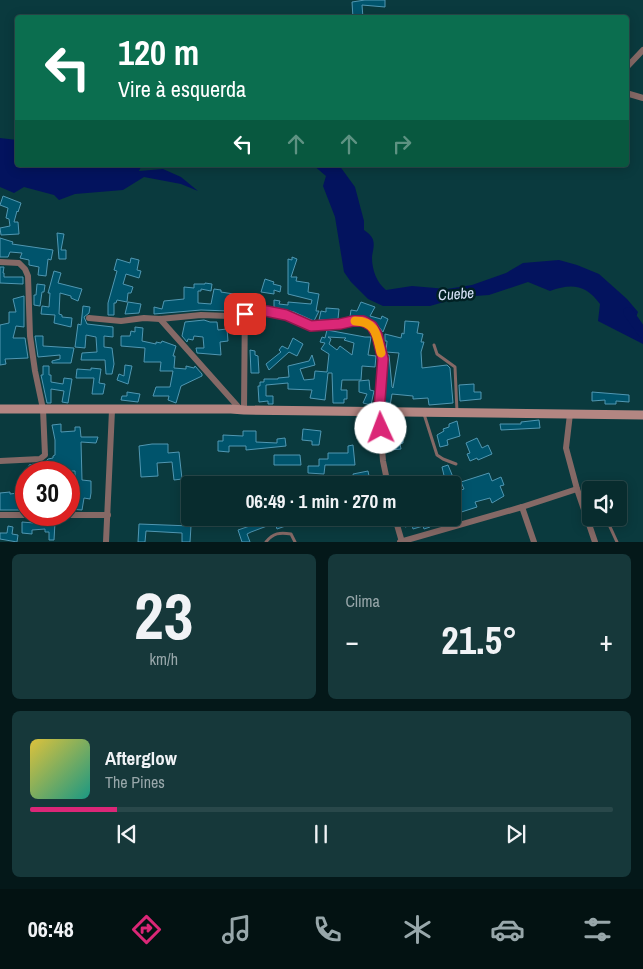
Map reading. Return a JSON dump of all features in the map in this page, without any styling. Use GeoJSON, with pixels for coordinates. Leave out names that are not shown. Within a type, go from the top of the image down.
{"type":"FeatureCollection","features":[{"type":"Feature","properties":{"kind":"main road"},"geometry":{"type":"LineString","coordinates":[[0,410],[379,411],[643,415]]}},
{"type":"Feature","properties":{"kind":"street"},"geometry":{"type":"LineString","coordinates":[[629,65],[643,50]]}},
{"type":"Feature","properties":{"kind":"street"},"geometry":{"type":"LineString","coordinates":[[629,95],[643,98]]}},
{"type":"Feature","properties":{"kind":"street"},"geometry":{"type":"LineString","coordinates":[[0,262],[19,263],[25,269],[28,276],[30,336],[35,371],[44,409],[45,455],[40,459],[0,461]]}},
{"type":"Feature","properties":{"kind":"street"},"geometry":{"type":"LineString","coordinates":[[243,410],[245,300]]}},
{"type":"Feature","properties":{"kind":"street"},"geometry":{"type":"LineString","coordinates":[[90,318],[121,320],[160,319],[201,314],[229,316],[261,310],[286,315],[311,326],[363,321],[372,326],[377,335],[383,359],[379,411],[383,462],[386,476]]}},
{"type":"Feature","properties":{"kind":"street"},"geometry":{"type":"LineString","coordinates":[[160,319],[243,410]]}},
{"type":"Feature","properties":{"kind":"street"},"geometry":{"type":"LineString","coordinates":[[106,542],[112,410]]}},
{"type":"Feature","properties":{"kind":"street"},"geometry":{"type":"LineString","coordinates":[[570,414],[566,448],[577,489],[582,499]]}},
{"type":"Feature","properties":{"kind":"street"},"geometry":{"type":"LineString","coordinates":[[398,526],[401,541],[522,507],[577,489]]}},
{"type":"Feature","properties":{"kind":"street"},"geometry":{"type":"LineString","coordinates":[[522,507],[534,542]]}},
{"type":"Feature","properties":{"kind":"street"},"geometry":{"type":"LineString","coordinates":[[0,515],[108,515]]}},
{"type":"Feature","properties":{"kind":"street"},"geometry":{"type":"LineString","coordinates":[[591,526],[594,542]]}},
{"type":"Feature","properties":{"kind":"lane"},"geometry":{"type":"LineString","coordinates":[[434,345],[437,354],[455,367],[457,412]]}},
{"type":"Feature","properties":{"kind":"lane"},"geometry":{"type":"LineString","coordinates":[[423,412],[437,455],[456,464]]}},
{"type":"Feature","properties":{"kind":"lane"},"geometry":{"type":"LineString","coordinates":[[610,526],[617,542]]}},
{"type":"Feature","properties":{"kind":"lane"},"geometry":{"type":"LineString","coordinates":[[266,542],[276,533],[291,534],[295,542]]}},
{"type":"Feature","properties":{"kind":"water"},"geometry":{"type":"Polygon","coordinates":[[[0,138],[15,140],[15,167],[141,167],[139,171],[163,169],[181,177],[198,191],[181,184],[144,177],[123,190],[75,194],[59,200],[54,195],[24,187],[14,193],[0,187],[0,138]]]}},
{"type":"Feature","properties":{"kind":"water"},"geometry":{"type":"Polygon","coordinates":[[[315,167],[340,167],[355,187],[364,221],[364,230],[370,234],[373,241],[372,258],[374,272],[380,284],[386,290],[412,286],[447,289],[472,285],[506,273],[523,263],[559,260],[599,274],[627,299],[638,312],[633,325],[635,329],[643,332],[643,344],[598,321],[600,304],[584,289],[578,287],[558,288],[550,291],[528,282],[489,295],[461,297],[430,306],[383,306],[368,299],[344,272],[335,217],[323,186],[326,176],[315,167]]]}},
{"type":"Feature","properties":{"kind":"building"},"geometry":{"type":"Polygon","coordinates":[[[385,0],[385,7],[362,5],[363,15],[353,15],[352,2],[385,0]]]}},
{"type":"Feature","properties":{"kind":"building"},"geometry":{"type":"Polygon","coordinates":[[[3,196],[21,203],[14,222],[18,222],[19,234],[1,235],[0,228],[10,226],[9,219],[6,218],[8,208],[0,205],[3,196]]]}},
{"type":"Feature","properties":{"kind":"building"},"geometry":{"type":"Polygon","coordinates":[[[57,233],[64,234],[61,250],[66,250],[66,259],[59,259],[57,233]]]}},
{"type":"Feature","properties":{"kind":"building"},"geometry":{"type":"Polygon","coordinates":[[[0,238],[13,242],[12,244],[53,250],[51,260],[48,259],[46,276],[38,275],[39,267],[29,265],[29,260],[20,258],[22,253],[10,252],[8,257],[0,257],[0,238]]]}},
{"type":"Feature","properties":{"kind":"building"},"geometry":{"type":"Polygon","coordinates":[[[292,257],[297,259],[291,277],[297,277],[296,281],[309,283],[308,292],[319,294],[316,311],[319,311],[314,321],[294,312],[274,307],[274,300],[280,301],[279,304],[288,305],[288,302],[311,304],[312,300],[288,294],[288,259],[292,260],[292,257]]]}},
{"type":"Feature","properties":{"kind":"building"},"geometry":{"type":"Polygon","coordinates":[[[131,258],[139,260],[137,270],[141,271],[139,278],[126,274],[123,284],[133,287],[131,293],[128,293],[127,302],[117,300],[114,303],[114,315],[108,315],[108,303],[117,271],[114,270],[117,259],[130,263],[131,258]]]}},
{"type":"Feature","properties":{"kind":"building"},"geometry":{"type":"Polygon","coordinates":[[[0,267],[4,267],[4,277],[23,277],[23,284],[0,283],[0,267]]]}},
{"type":"Feature","properties":{"kind":"building"},"geometry":{"type":"Polygon","coordinates":[[[54,271],[61,273],[58,283],[82,289],[78,301],[71,298],[71,296],[60,293],[59,314],[62,317],[72,318],[71,327],[54,323],[55,315],[41,314],[42,306],[49,307],[50,293],[48,293],[54,271]]]}},
{"type":"Feature","properties":{"kind":"building"},"geometry":{"type":"Polygon","coordinates":[[[265,279],[281,286],[280,292],[274,290],[274,294],[261,292],[265,279]]]}},
{"type":"Feature","properties":{"kind":"building"},"geometry":{"type":"Polygon","coordinates":[[[37,284],[45,285],[40,306],[34,305],[37,284]]]}},
{"type":"Feature","properties":{"kind":"building"},"geometry":{"type":"Polygon","coordinates":[[[194,284],[212,284],[211,291],[201,289],[201,291],[198,291],[198,303],[211,304],[214,289],[221,290],[221,292],[240,295],[240,309],[154,314],[154,307],[162,309],[164,301],[184,299],[184,287],[194,288],[194,284]]]}},
{"type":"Feature","properties":{"kind":"building"},"geometry":{"type":"Polygon","coordinates":[[[24,296],[24,327],[16,326],[13,338],[25,338],[28,358],[5,359],[6,364],[0,365],[0,325],[9,323],[9,312],[16,312],[13,299],[24,296]]]}},
{"type":"Feature","properties":{"kind":"building"},"geometry":{"type":"Polygon","coordinates":[[[128,302],[141,304],[139,313],[125,314],[128,302]]]}},
{"type":"Feature","properties":{"kind":"building"},"geometry":{"type":"Polygon","coordinates":[[[361,302],[375,307],[370,316],[381,319],[382,316],[388,319],[383,332],[375,322],[365,317],[350,317],[351,310],[357,311],[361,302]]]}},
{"type":"Feature","properties":{"kind":"building"},"geometry":{"type":"Polygon","coordinates":[[[83,306],[90,307],[89,313],[84,317],[87,324],[113,327],[113,337],[104,336],[104,347],[112,348],[114,364],[112,374],[106,374],[105,360],[81,360],[82,353],[97,352],[96,337],[86,335],[85,348],[75,347],[78,324],[81,325],[83,306]]]}},
{"type":"Feature","properties":{"kind":"building"},"geometry":{"type":"Polygon","coordinates":[[[326,308],[339,309],[338,319],[319,320],[321,311],[326,312],[326,308]]]}},
{"type":"Feature","properties":{"kind":"building"},"geometry":{"type":"Polygon","coordinates":[[[204,320],[217,322],[218,330],[227,329],[228,341],[220,342],[221,355],[197,353],[196,348],[204,348],[203,337],[194,336],[193,340],[188,339],[187,342],[182,336],[185,322],[204,320]]]}},
{"type":"Feature","properties":{"kind":"building"},"geometry":{"type":"Polygon","coordinates":[[[405,321],[419,322],[417,333],[423,334],[421,342],[424,342],[421,352],[422,368],[447,365],[450,368],[453,403],[429,405],[428,398],[413,399],[413,396],[392,394],[390,406],[384,406],[387,355],[389,355],[393,388],[399,353],[386,352],[387,341],[385,341],[385,334],[401,338],[402,333],[404,334],[405,321]]]}},
{"type":"Feature","properties":{"kind":"building"},"geometry":{"type":"Polygon","coordinates":[[[135,327],[143,328],[142,341],[156,344],[156,342],[161,343],[162,341],[176,346],[173,356],[175,356],[174,368],[186,369],[186,366],[194,368],[195,366],[202,374],[202,376],[181,386],[176,403],[168,400],[169,396],[153,396],[156,387],[170,387],[173,371],[160,371],[161,362],[144,362],[145,348],[121,346],[121,336],[130,336],[131,331],[135,332],[135,327]]]}},
{"type":"Feature","properties":{"kind":"building"},"geometry":{"type":"Polygon","coordinates":[[[327,330],[371,337],[368,355],[376,356],[375,367],[362,366],[361,380],[342,380],[341,390],[347,390],[347,399],[344,399],[344,403],[333,403],[332,373],[328,373],[325,400],[310,398],[312,390],[288,389],[288,383],[266,385],[266,396],[273,396],[273,404],[268,404],[268,401],[259,402],[258,386],[260,386],[260,382],[264,382],[264,379],[289,377],[288,366],[309,361],[312,355],[315,365],[300,369],[304,380],[314,379],[315,371],[327,372],[329,354],[321,349],[325,343],[320,342],[322,337],[325,338],[327,330]],[[328,337],[331,339],[329,344],[337,350],[340,346],[352,355],[354,343],[344,340],[346,338],[328,337]]]}},
{"type":"Feature","properties":{"kind":"building"},"geometry":{"type":"Polygon","coordinates":[[[35,336],[43,336],[43,346],[74,348],[71,363],[52,363],[52,361],[60,359],[60,355],[38,357],[35,336]]]}},
{"type":"Feature","properties":{"kind":"building"},"geometry":{"type":"Polygon","coordinates":[[[293,338],[303,344],[297,356],[289,352],[269,370],[266,364],[281,352],[279,350],[282,346],[288,349],[293,338]]]}},
{"type":"Feature","properties":{"kind":"building"},"geometry":{"type":"Polygon","coordinates":[[[250,350],[255,351],[255,355],[258,356],[259,373],[251,373],[250,350]]]}},
{"type":"Feature","properties":{"kind":"building"},"geometry":{"type":"Polygon","coordinates":[[[125,365],[132,366],[128,384],[117,380],[119,374],[124,376],[125,365]]]}},
{"type":"Feature","properties":{"kind":"building"},"geometry":{"type":"Polygon","coordinates":[[[43,366],[49,366],[51,382],[63,384],[64,378],[72,379],[68,403],[62,402],[64,391],[51,389],[51,403],[47,403],[41,375],[43,375],[43,366]]]}},
{"type":"Feature","properties":{"kind":"building"},"geometry":{"type":"Polygon","coordinates":[[[91,368],[101,369],[99,383],[105,384],[103,394],[92,394],[94,378],[76,378],[77,369],[91,370],[91,368]]]}},
{"type":"Feature","properties":{"kind":"building"},"geometry":{"type":"Polygon","coordinates":[[[369,380],[370,390],[374,391],[371,405],[363,403],[367,394],[359,392],[359,381],[369,380]]]}},
{"type":"Feature","properties":{"kind":"building"},"geometry":{"type":"Polygon","coordinates":[[[474,384],[474,392],[481,392],[481,399],[460,401],[459,385],[474,384]]]}},
{"type":"Feature","properties":{"kind":"building"},"geometry":{"type":"Polygon","coordinates":[[[127,392],[140,394],[138,402],[121,400],[122,396],[127,396],[127,392]]]}},
{"type":"Feature","properties":{"kind":"building"},"geometry":{"type":"Polygon","coordinates":[[[592,392],[629,395],[629,402],[616,401],[616,404],[605,404],[605,400],[592,401],[592,392]]]}},
{"type":"Feature","properties":{"kind":"building"},"geometry":{"type":"Polygon","coordinates":[[[539,420],[540,428],[501,430],[500,424],[521,424],[521,422],[539,420]]]}},
{"type":"Feature","properties":{"kind":"building"},"geometry":{"type":"Polygon","coordinates":[[[457,421],[460,436],[447,440],[448,445],[440,447],[437,435],[444,431],[443,429],[449,427],[449,424],[457,421]]]}},
{"type":"Feature","properties":{"kind":"building"},"geometry":{"type":"Polygon","coordinates":[[[61,424],[61,432],[75,431],[75,427],[80,427],[81,437],[98,437],[96,443],[81,442],[82,480],[91,481],[90,499],[84,498],[82,510],[80,510],[80,461],[46,461],[55,455],[52,425],[61,424]]]}},
{"type":"Feature","properties":{"kind":"building"},"geometry":{"type":"Polygon","coordinates":[[[303,429],[321,431],[319,445],[312,445],[312,441],[302,440],[303,429]]]}},
{"type":"Feature","properties":{"kind":"building"},"geometry":{"type":"Polygon","coordinates":[[[243,431],[256,431],[256,442],[277,443],[277,439],[285,438],[286,446],[246,450],[246,446],[229,446],[229,452],[218,451],[218,441],[223,441],[223,435],[243,436],[243,431]]]}},
{"type":"Feature","properties":{"kind":"building"},"geometry":{"type":"Polygon","coordinates":[[[403,435],[403,443],[400,444],[401,449],[391,450],[390,436],[403,435]]]}},
{"type":"Feature","properties":{"kind":"building"},"geometry":{"type":"Polygon","coordinates":[[[477,438],[482,448],[488,445],[492,454],[470,461],[467,454],[470,453],[466,443],[477,438]]]}},
{"type":"Feature","properties":{"kind":"building"},"geometry":{"type":"Polygon","coordinates":[[[168,444],[168,453],[179,452],[181,479],[174,480],[172,462],[157,463],[158,476],[141,477],[139,446],[168,444]]]}},
{"type":"Feature","properties":{"kind":"building"},"geometry":{"type":"Polygon","coordinates":[[[353,445],[355,465],[325,465],[324,474],[308,473],[308,466],[319,466],[319,459],[328,459],[328,453],[348,453],[348,446],[353,445]]]}},
{"type":"Feature","properties":{"kind":"building"},"geometry":{"type":"Polygon","coordinates":[[[274,455],[300,455],[301,465],[274,465],[274,455]]]}},
{"type":"Feature","properties":{"kind":"building"},"geometry":{"type":"Polygon","coordinates":[[[448,465],[453,476],[444,476],[442,467],[448,465]]]}},
{"type":"Feature","properties":{"kind":"building"},"geometry":{"type":"Polygon","coordinates":[[[368,471],[369,476],[353,476],[353,474],[368,471]]]}},
{"type":"Feature","properties":{"kind":"building"},"geometry":{"type":"Polygon","coordinates":[[[489,473],[492,481],[501,477],[504,485],[500,486],[504,496],[492,503],[490,498],[475,502],[477,507],[461,512],[461,490],[464,489],[461,482],[489,473]]]}},
{"type":"Feature","properties":{"kind":"building"},"geometry":{"type":"Polygon","coordinates":[[[0,493],[15,493],[15,510],[0,510],[0,493]]]}},
{"type":"Feature","properties":{"kind":"building"},"geometry":{"type":"Polygon","coordinates":[[[139,524],[191,526],[190,542],[182,542],[182,533],[146,531],[145,542],[138,542],[139,524]]]}},
{"type":"Feature","properties":{"kind":"building"},"geometry":{"type":"Polygon","coordinates":[[[8,526],[13,527],[12,534],[18,535],[17,542],[0,539],[0,533],[7,533],[8,526]]]}},
{"type":"Feature","properties":{"kind":"building"},"geometry":{"type":"Polygon","coordinates":[[[22,526],[55,526],[54,540],[49,540],[49,532],[45,532],[45,529],[32,530],[32,534],[22,533],[22,526]]]}},
{"type":"Feature","properties":{"kind":"building"},"geometry":{"type":"Polygon","coordinates":[[[250,526],[267,526],[247,534],[250,542],[242,542],[238,530],[250,526]]]}},
{"type":"Feature","properties":{"kind":"building"},"geometry":{"type":"Polygon","coordinates":[[[412,526],[423,526],[413,529],[412,526]]]}},
{"type":"Feature","properties":{"kind":"waterway","name":"Cuebe"},"geometry":{"type":"LineString","coordinates":[[628,312],[643,333]]}},
{"type":"Feature","properties":{"kind":"slow traffic"},"geometry":{"type":"LineString","coordinates":[[355,321],[363,321],[372,326],[377,335],[381,353]]}},
{"type":"Feature","properties":{"kind":"route"},"geometry":{"type":"LineString","coordinates":[[245,314],[261,310],[273,311],[311,326],[363,321],[372,326],[377,335],[383,359],[379,411],[381,428]]}}]}
